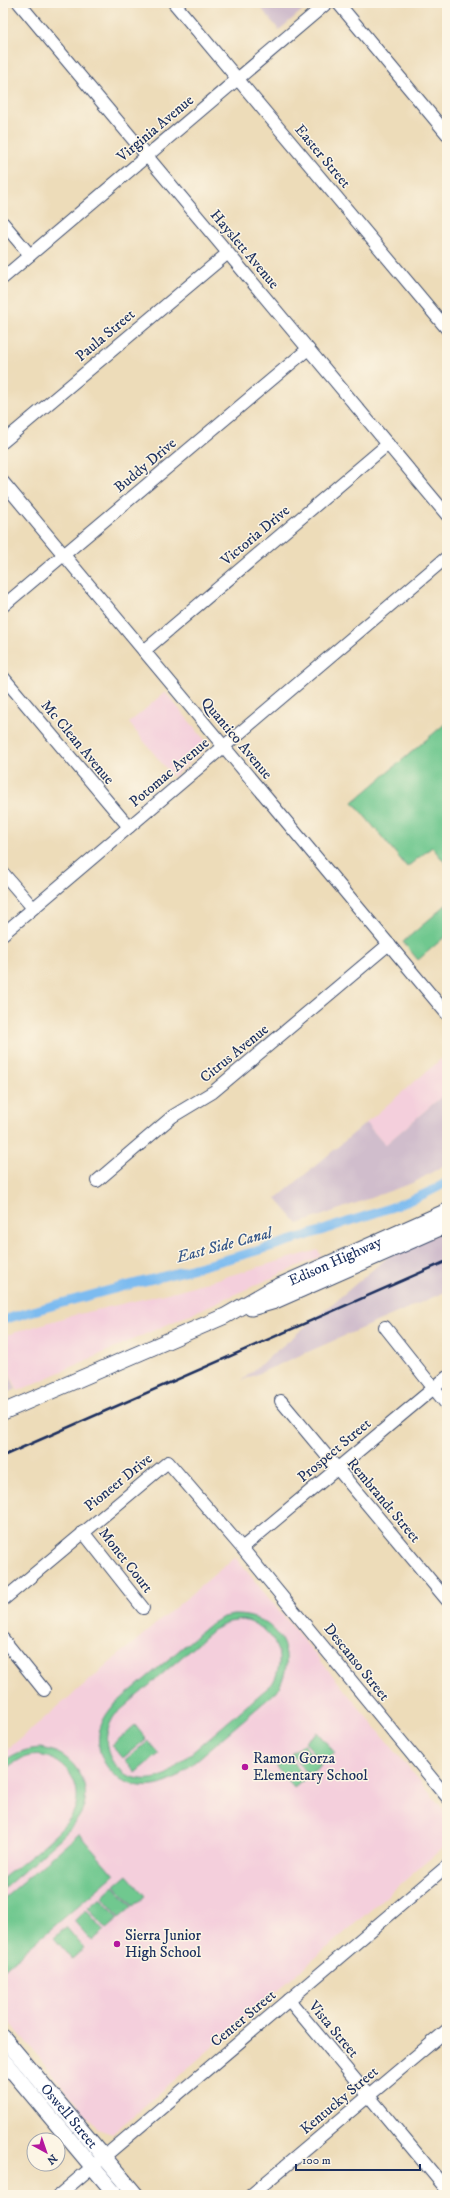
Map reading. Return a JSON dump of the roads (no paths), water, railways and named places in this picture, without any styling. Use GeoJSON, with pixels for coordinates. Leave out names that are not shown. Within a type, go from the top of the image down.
{"type":"FeatureCollection","features":[{"type":"Feature","properties":{"kind":"main road"},"geometry":{"type":"LineString","coordinates":[[432,1232],[447,1213]]}},
{"type":"Feature","properties":{"kind":"main road","name":"Edison Highway"},"geometry":{"type":"LineString","coordinates":[[225,1316],[272,1289],[447,1213]]}},
{"type":"Feature","properties":{"kind":"main road","name":"Edison Highway"},"geometry":{"type":"LineString","coordinates":[[3,1412],[225,1316],[275,1300],[447,1225]]}},
{"type":"Feature","properties":{"kind":"main road","name":"Oswell Street"},"geometry":{"type":"LineString","coordinates":[[3,2037],[97,2162],[116,2195]]}},
{"type":"Feature","properties":{"kind":"main road","name":"Oswell Street"},"geometry":{"type":"LineString","coordinates":[[3,2060],[97,2162],[136,2195]]}},
{"type":"Feature","properties":{"kind":"street","name":"Hayslett Avenue"},"geometry":{"type":"LineString","coordinates":[[19,3],[447,515]]}},
{"type":"Feature","properties":{"kind":"street","name":"Easter Street"},"geometry":{"type":"LineString","coordinates":[[174,3],[447,329]]}},
{"type":"Feature","properties":{"kind":"street","name":"Virginia Avenue"},"geometry":{"type":"LineString","coordinates":[[3,278],[327,3]]}},
{"type":"Feature","properties":{"kind":"street"},"geometry":{"type":"LineString","coordinates":[[338,3],[447,134]]}},
{"type":"Feature","properties":{"kind":"street"},"geometry":{"type":"LineString","coordinates":[[3,223],[30,255]]}},
{"type":"Feature","properties":{"kind":"street","name":"Paula Street"},"geometry":{"type":"LineString","coordinates":[[3,442],[228,253]]}},
{"type":"Feature","properties":{"kind":"street","name":"Buddy Drive"},"geometry":{"type":"LineString","coordinates":[[3,606],[308,349]]}},
{"type":"Feature","properties":{"kind":"street","name":"Victoria Drive"},"geometry":{"type":"LineString","coordinates":[[144,651],[388,444]]}},
{"type":"Feature","properties":{"kind":"street","name":"Quantico Avenue"},"geometry":{"type":"LineString","coordinates":[[3,482],[447,1014]]}},
{"type":"Feature","properties":{"kind":"street","name":"Potomac Avenue"},"geometry":{"type":"LineString","coordinates":[[3,934],[447,557]]}},
{"type":"Feature","properties":{"kind":"street","name":"Mc Clean Avenue"},"geometry":{"type":"LineString","coordinates":[[3,677],[129,827]]}},
{"type":"Feature","properties":{"kind":"street"},"geometry":{"type":"LineString","coordinates":[[3,873],[33,908]]}},
{"type":"Feature","properties":{"kind":"street","name":"Citrus Avenue"},"geometry":{"type":"LineString","coordinates":[[97,1181],[173,1116],[213,1092],[389,944]]}},
{"type":"Feature","properties":{"kind":"street"},"geometry":{"type":"LineString","coordinates":[[385,1327],[447,1405]]}},
{"type":"Feature","properties":{"kind":"street","name":"Prospect Street"},"geometry":{"type":"LineString","coordinates":[[242,1548],[447,1377]]}},
{"type":"Feature","properties":{"kind":"street","name":"Rembrandt Street"},"geometry":{"type":"LineString","coordinates":[[281,1401],[447,1600]]}},
{"type":"Feature","properties":{"kind":"street","name":"Pioneer Drive"},"geometry":{"type":"LineString","coordinates":[[3,1600],[168,1462],[194,1490],[242,1548]]}},
{"type":"Feature","properties":{"kind":"street","name":"Monet Court"},"geometry":{"type":"LineString","coordinates":[[83,1532],[143,1608]]}},
{"type":"Feature","properties":{"kind":"street","name":"Descanso Street"},"geometry":{"type":"LineString","coordinates":[[242,1548],[447,1797]]}},
{"type":"Feature","properties":{"kind":"street"},"geometry":{"type":"LineString","coordinates":[[3,1639],[44,1690]]}},
{"type":"Feature","properties":{"kind":"street","name":"Center Street"},"geometry":{"type":"LineString","coordinates":[[59,2195],[447,1866]]}},
{"type":"Feature","properties":{"kind":"street","name":"Vista Street"},"geometry":{"type":"LineString","coordinates":[[289,2000],[369,2096],[446,2193]]}},
{"type":"Feature","properties":{"kind":"street","name":"Kentucky Street"},"geometry":{"type":"LineString","coordinates":[[251,2195],[447,2030]]}},
{"type":"Feature","properties":{"kind":"waterway","name":"East Side Canal"},"geometry":{"type":"LineString","coordinates":[[3,1320],[87,1296],[215,1263],[299,1238],[395,1206],[422,1195],[447,1182]]}},
{"type":"Feature","properties":{"kind":"railway"},"geometry":{"type":"LineString","coordinates":[[3,1456],[447,1261]]}},
{"type":"Feature","properties":{"kind":"place","name":"Ramon Gorza Elementary School"},"geometry":{"type":"Point","coordinates":[245,1767]}},
{"type":"Feature","properties":{"kind":"place","name":"Sierra Junior High School"},"geometry":{"type":"Point","coordinates":[117,1944]}}]}
